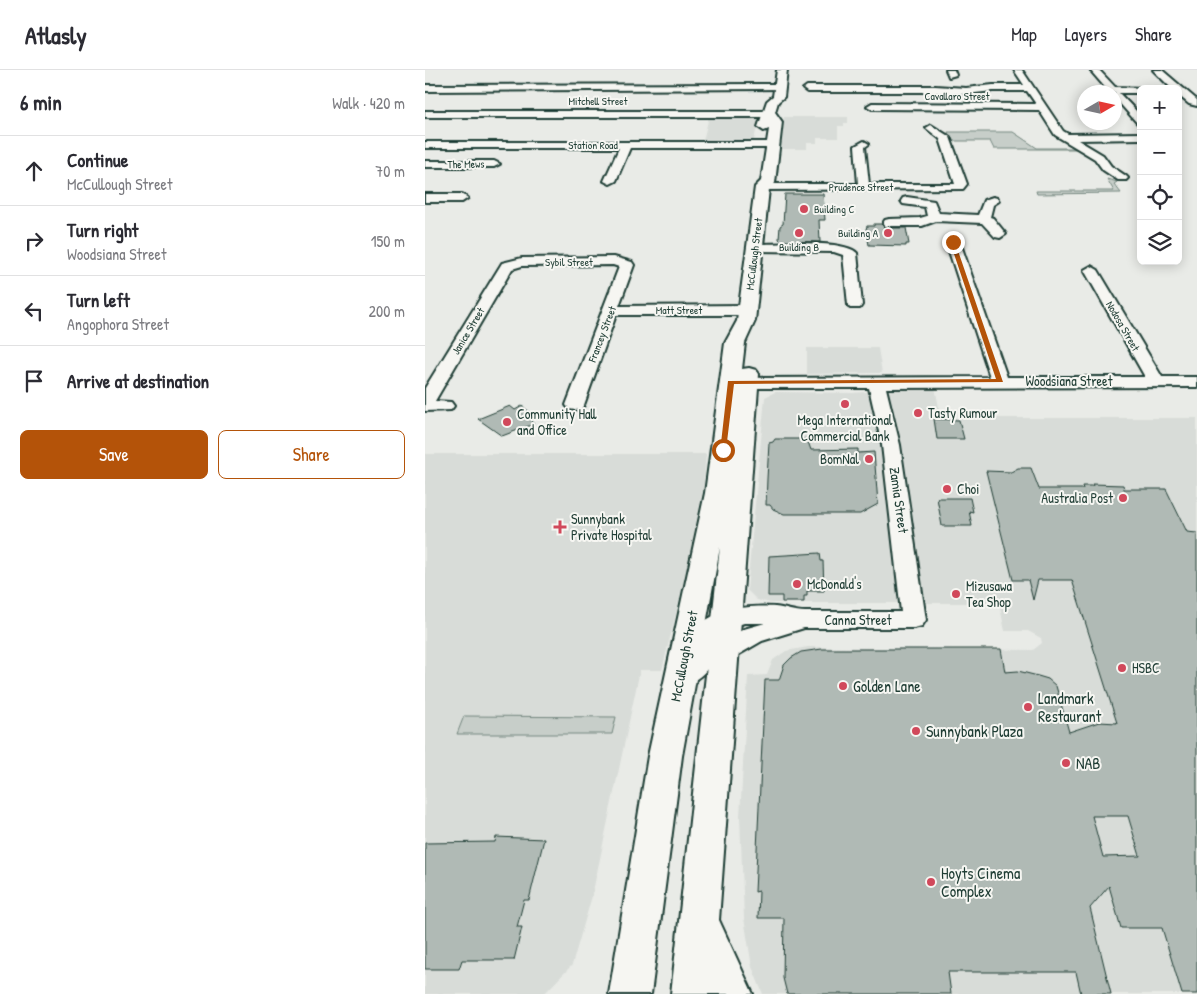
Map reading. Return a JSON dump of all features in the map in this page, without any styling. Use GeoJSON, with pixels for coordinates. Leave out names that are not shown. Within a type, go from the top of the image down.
{"type":"FeatureCollection","features":[{"type":"Feature","properties":{"kind":"main road","name":"McCullough Street"},"geometry":{"type":"LineString","coordinates":[[692,994],[710,807],[723,637],[739,382],[735,343],[747,315],[762,187],[757,184],[767,145],[776,122],[770,114],[773,101],[778,97],[773,70]]}},
{"type":"Feature","properties":{"kind":"main road","name":"McCullough Street"},"geometry":{"type":"LineString","coordinates":[[775,87],[782,70]]}},
{"type":"Feature","properties":{"kind":"main road","name":"McCullough Street"},"geometry":{"type":"LineString","coordinates":[[630,994],[658,800],[680,678],[739,382]]}},
{"type":"Feature","properties":{"kind":"main road"},"geometry":{"type":"LineString","coordinates":[[699,920],[732,994]]}},
{"type":"Feature","properties":{"kind":"street"},"geometry":{"type":"LineString","coordinates":[[1018,70],[1059,133],[1099,157],[1107,168],[1122,178]]}},
{"type":"Feature","properties":{"kind":"street"},"geometry":{"type":"LineString","coordinates":[[1094,70],[1108,85]]}},
{"type":"Feature","properties":{"kind":"street"},"geometry":{"type":"LineString","coordinates":[[1157,70],[1173,85]]}},
{"type":"Feature","properties":{"kind":"street"},"geometry":{"type":"LineString","coordinates":[[624,88],[631,76]]}},
{"type":"Feature","properties":{"kind":"street"},"geometry":{"type":"LineString","coordinates":[[425,88],[624,88],[719,83],[775,87]]}},
{"type":"Feature","properties":{"kind":"street"},"geometry":{"type":"LineString","coordinates":[[807,88],[935,88],[966,91],[993,88],[1029,88]]}},
{"type":"Feature","properties":{"kind":"street"},"geometry":{"type":"LineString","coordinates":[[1122,90],[1137,90]]}},
{"type":"Feature","properties":{"kind":"street"},"geometry":{"type":"LineString","coordinates":[[1182,93],[1195,102]]}},
{"type":"Feature","properties":{"kind":"street"},"geometry":{"type":"LineString","coordinates":[[1122,101],[1137,118]]}},
{"type":"Feature","properties":{"kind":"street","name":"Cavallaro Street"},"geometry":{"type":"LineString","coordinates":[[872,106],[1042,107]]}},
{"type":"Feature","properties":{"kind":"street","name":"Mitchell Street"},"geometry":{"type":"LineString","coordinates":[[425,114],[770,114]]}},
{"type":"Feature","properties":{"kind":"street","name":"Prudence Street"},"geometry":{"type":"LineString","coordinates":[[762,187],[959,187],[961,184],[945,137],[931,128]]}},
{"type":"Feature","properties":{"kind":"street"},"geometry":{"type":"LineString","coordinates":[[1065,137],[1137,136]]}},
{"type":"Feature","properties":{"kind":"street"},"geometry":{"type":"LineString","coordinates":[[864,144],[860,146],[864,187]]}},
{"type":"Feature","properties":{"kind":"street","name":"Station Road"},"geometry":{"type":"LineString","coordinates":[[425,145],[767,145]]}},
{"type":"Feature","properties":{"kind":"street"},"geometry":{"type":"LineString","coordinates":[[425,179],[456,145]]}},
{"type":"Feature","properties":{"kind":"street"},"geometry":{"type":"LineString","coordinates":[[611,181],[626,145]]}},
{"type":"Feature","properties":{"kind":"street","name":"The Mews"},"geometry":{"type":"LineString","coordinates":[[425,164],[494,164]]}},
{"type":"Feature","properties":{"kind":"street"},"geometry":{"type":"LineString","coordinates":[[425,198],[462,198]]}},
{"type":"Feature","properties":{"kind":"street"},"geometry":{"type":"LineString","coordinates":[[907,200],[930,204],[935,217]]}},
{"type":"Feature","properties":{"kind":"street"},"geometry":{"type":"LineString","coordinates":[[974,201],[991,202],[983,219]]}},
{"type":"Feature","properties":{"kind":"street"},"geometry":{"type":"LineString","coordinates":[[889,222],[922,222],[935,217],[983,219],[989,220],[1000,234]]}},
{"type":"Feature","properties":{"kind":"street"},"geometry":{"type":"LineString","coordinates":[[953,242],[1000,381]]}},
{"type":"Feature","properties":{"kind":"street"},"geometry":{"type":"LineString","coordinates":[[755,248],[844,249],[851,253],[855,305]]}},
{"type":"Feature","properties":{"kind":"street","name":"Sybil Street"},"geometry":{"type":"LineString","coordinates":[[514,263],[614,261],[624,263]]}},
{"type":"Feature","properties":{"kind":"street","name":"Janice Street"},"geometry":{"type":"LineString","coordinates":[[425,402],[507,266],[514,263]]}},
{"type":"Feature","properties":{"kind":"street","name":"Francey Street"},"geometry":{"type":"LineString","coordinates":[[574,405],[611,311],[627,265],[624,263]]}},
{"type":"Feature","properties":{"kind":"street","name":"Nodosa Street"},"geometry":{"type":"LineString","coordinates":[[1091,270],[1156,381]]}},
{"type":"Feature","properties":{"kind":"street","name":"Matt Street"},"geometry":{"type":"LineString","coordinates":[[611,311],[747,315]]}},
{"type":"Feature","properties":{"kind":"street","name":"Woodsiana Street"},"geometry":{"type":"LineString","coordinates":[[739,382],[1197,382]]}},
{"type":"Feature","properties":{"kind":"street","name":"Zamia Street"},"geometry":{"type":"LineString","coordinates":[[875,382],[880,394],[891,445],[914,620]]}},
{"type":"Feature","properties":{"kind":"street"},"geometry":{"type":"LineString","coordinates":[[425,406],[445,406]]}},
{"type":"Feature","properties":{"kind":"street","name":"Canna Street"},"geometry":{"type":"LineString","coordinates":[[723,637],[742,615],[775,615],[802,620],[914,620]]}},
{"type":"Feature","properties":{"kind":"street","name":"Canna Street"},"geometry":{"type":"LineString","coordinates":[[680,678],[699,663],[706,634],[713,627],[723,637],[753,635],[802,620]]}},
{"type":"Feature","properties":{"kind":"shaded area"},"geometry":{"type":"Polygon","coordinates":[[[709,117],[759,118],[754,140],[703,141],[709,117]]]}},
{"type":"Feature","properties":{"kind":"shaded area"},"geometry":{"type":"Polygon","coordinates":[[[784,117],[848,117],[848,123],[844,123],[844,126],[838,126],[838,138],[817,138],[817,143],[807,143],[807,149],[781,149],[784,117]]]}},
{"type":"Feature","properties":{"kind":"shaded area"},"geometry":{"type":"Polygon","coordinates":[[[948,132],[1013,132],[1037,148],[1077,149],[994,149],[990,141],[951,141],[948,132]]]}},
{"type":"Feature","properties":{"kind":"shaded area"},"geometry":{"type":"Polygon","coordinates":[[[1107,179],[1117,182],[1114,184],[1121,193],[1037,194],[1036,191],[1114,191],[1107,179]]]}},
{"type":"Feature","properties":{"kind":"shaded area"},"geometry":{"type":"Polygon","coordinates":[[[807,348],[878,348],[882,373],[807,374],[807,348]]]}},
{"type":"Feature","properties":{"kind":"shaded area","name":"Sunnybank Plaza"},"geometry":{"type":"Polygon","coordinates":[[[935,387],[941,418],[1197,418],[1197,994],[763,994],[752,967],[744,918],[740,817],[748,676],[767,675],[773,660],[786,651],[808,647],[1033,650],[1042,643],[1041,638],[1028,631],[1005,631],[999,603],[771,603],[757,600],[747,590],[765,397],[775,392],[852,393],[935,387]]]}},
{"type":"Feature","properties":{"kind":"shaded area"},"geometry":{"type":"Polygon","coordinates":[[[425,454],[706,454],[704,485],[687,569],[662,670],[640,670],[592,896],[572,965],[544,994],[425,994],[425,454]]]}},
{"type":"Feature","properties":{"kind":"shaded area"},"geometry":{"type":"Polygon","coordinates":[[[464,716],[616,717],[612,734],[457,734],[464,716]]]}},
{"type":"Feature","properties":{"kind":"building"},"geometry":{"type":"Polygon","coordinates":[[[785,194],[823,194],[825,220],[819,220],[820,242],[781,241],[779,239],[780,226],[783,224],[785,194]]]}},
{"type":"Feature","properties":{"kind":"building","name":"Building A"},"geometry":{"type":"Polygon","coordinates":[[[874,224],[881,224],[885,228],[906,228],[909,244],[906,244],[906,246],[869,245],[866,229],[867,226],[874,226],[874,224]]]}},
{"type":"Feature","properties":{"kind":"building","name":"Community Hall and Office"},"geometry":{"type":"Polygon","coordinates":[[[510,406],[515,410],[522,406],[536,417],[530,420],[534,424],[502,436],[478,419],[510,406]]]}},
{"type":"Feature","properties":{"kind":"building"},"geometry":{"type":"Polygon","coordinates":[[[934,419],[959,420],[964,439],[937,439],[934,419]]]}},
{"type":"Feature","properties":{"kind":"building"},"geometry":{"type":"Polygon","coordinates":[[[775,439],[807,439],[811,450],[858,449],[858,453],[874,452],[878,504],[860,514],[784,514],[773,509],[770,505],[766,505],[769,443],[775,439]]]}},
{"type":"Feature","properties":{"kind":"building","name":"Sunnybank Plaza"},"geometry":{"type":"Polygon","coordinates":[[[1018,468],[1031,468],[1039,489],[1083,489],[1082,486],[1093,486],[1092,484],[1123,485],[1124,489],[1166,489],[1187,532],[1197,533],[1197,994],[1182,994],[1162,928],[1121,928],[1109,886],[1090,908],[1111,994],[1081,994],[1076,972],[948,972],[951,994],[787,994],[783,978],[784,918],[758,918],[759,891],[755,892],[765,680],[779,680],[784,665],[791,658],[801,652],[822,649],[1001,649],[1005,672],[1018,671],[1038,676],[1048,679],[1056,686],[1069,732],[1099,722],[1117,723],[1072,580],[1038,580],[1033,600],[1028,580],[1013,580],[986,471],[1011,472],[1018,468]],[[1092,816],[1103,857],[1140,856],[1128,816],[1092,816]]]}},
{"type":"Feature","properties":{"kind":"building"},"geometry":{"type":"Polygon","coordinates":[[[937,498],[970,498],[973,512],[969,511],[972,526],[942,526],[937,498]]]}},
{"type":"Feature","properties":{"kind":"building","name":"McDonald's"},"geometry":{"type":"Polygon","coordinates":[[[820,553],[821,561],[823,561],[824,591],[807,591],[807,596],[804,596],[804,602],[782,602],[782,596],[768,596],[769,556],[820,553]]]}},
{"type":"Feature","properties":{"kind":"building"},"geometry":{"type":"Polygon","coordinates":[[[496,837],[544,839],[529,900],[524,900],[517,927],[522,927],[514,960],[462,960],[459,969],[425,969],[425,843],[495,842],[496,837]]]}},
{"type":"Feature","properties":{"kind":"place","name":"Building C"},"geometry":{"type":"Point","coordinates":[804,209]}},
{"type":"Feature","properties":{"kind":"place","name":"Building B"},"geometry":{"type":"Point","coordinates":[799,233]}},
{"type":"Feature","properties":{"kind":"place","name":"Building A"},"geometry":{"type":"Point","coordinates":[888,233]}},
{"type":"Feature","properties":{"kind":"place","name":"Mega International Commercial Bank"},"geometry":{"type":"Point","coordinates":[845,404]}},
{"type":"Feature","properties":{"kind":"place","name":"Tasty Rumour"},"geometry":{"type":"Point","coordinates":[918,413]}},
{"type":"Feature","properties":{"kind":"place","name":"Community Hall and Office"},"geometry":{"type":"Point","coordinates":[507,422]}},
{"type":"Feature","properties":{"kind":"place","name":"BomNal"},"geometry":{"type":"Point","coordinates":[869,459]}},
{"type":"Feature","properties":{"kind":"place","name":"Choi"},"geometry":{"type":"Point","coordinates":[947,489]}},
{"type":"Feature","properties":{"kind":"place","name":"Australia Post"},"geometry":{"type":"Point","coordinates":[1123,498]}},
{"type":"Feature","properties":{"kind":"place","name":"Sunnybank Private Hospital"},"geometry":{"type":"Point","coordinates":[560,527]}},
{"type":"Feature","properties":{"kind":"place","name":"McDonald's"},"geometry":{"type":"Point","coordinates":[797,584]}},
{"type":"Feature","properties":{"kind":"place","name":"Mizusawa Tea Shop"},"geometry":{"type":"Point","coordinates":[956,594]}},
{"type":"Feature","properties":{"kind":"place","name":"HSBC"},"geometry":{"type":"Point","coordinates":[1122,668]}},
{"type":"Feature","properties":{"kind":"place","name":"Golden Lane"},"geometry":{"type":"Point","coordinates":[843,686]}},
{"type":"Feature","properties":{"kind":"place","name":"Landmark Restaurant"},"geometry":{"type":"Point","coordinates":[1028,707]}},
{"type":"Feature","properties":{"kind":"place","name":"Sunnybank Plaza"},"geometry":{"type":"Point","coordinates":[916,731]}},
{"type":"Feature","properties":{"kind":"place","name":"NAB"},"geometry":{"type":"Point","coordinates":[1066,763]}},
{"type":"Feature","properties":{"kind":"place","name":"Hoyts Cinema Complex"},"geometry":{"type":"Point","coordinates":[931,882]}},
{"type":"Feature","properties":{"kind":"route"},"geometry":{"type":"LineString","coordinates":[[723,450],[731,382],[1000,381],[953,242]]}}]}
